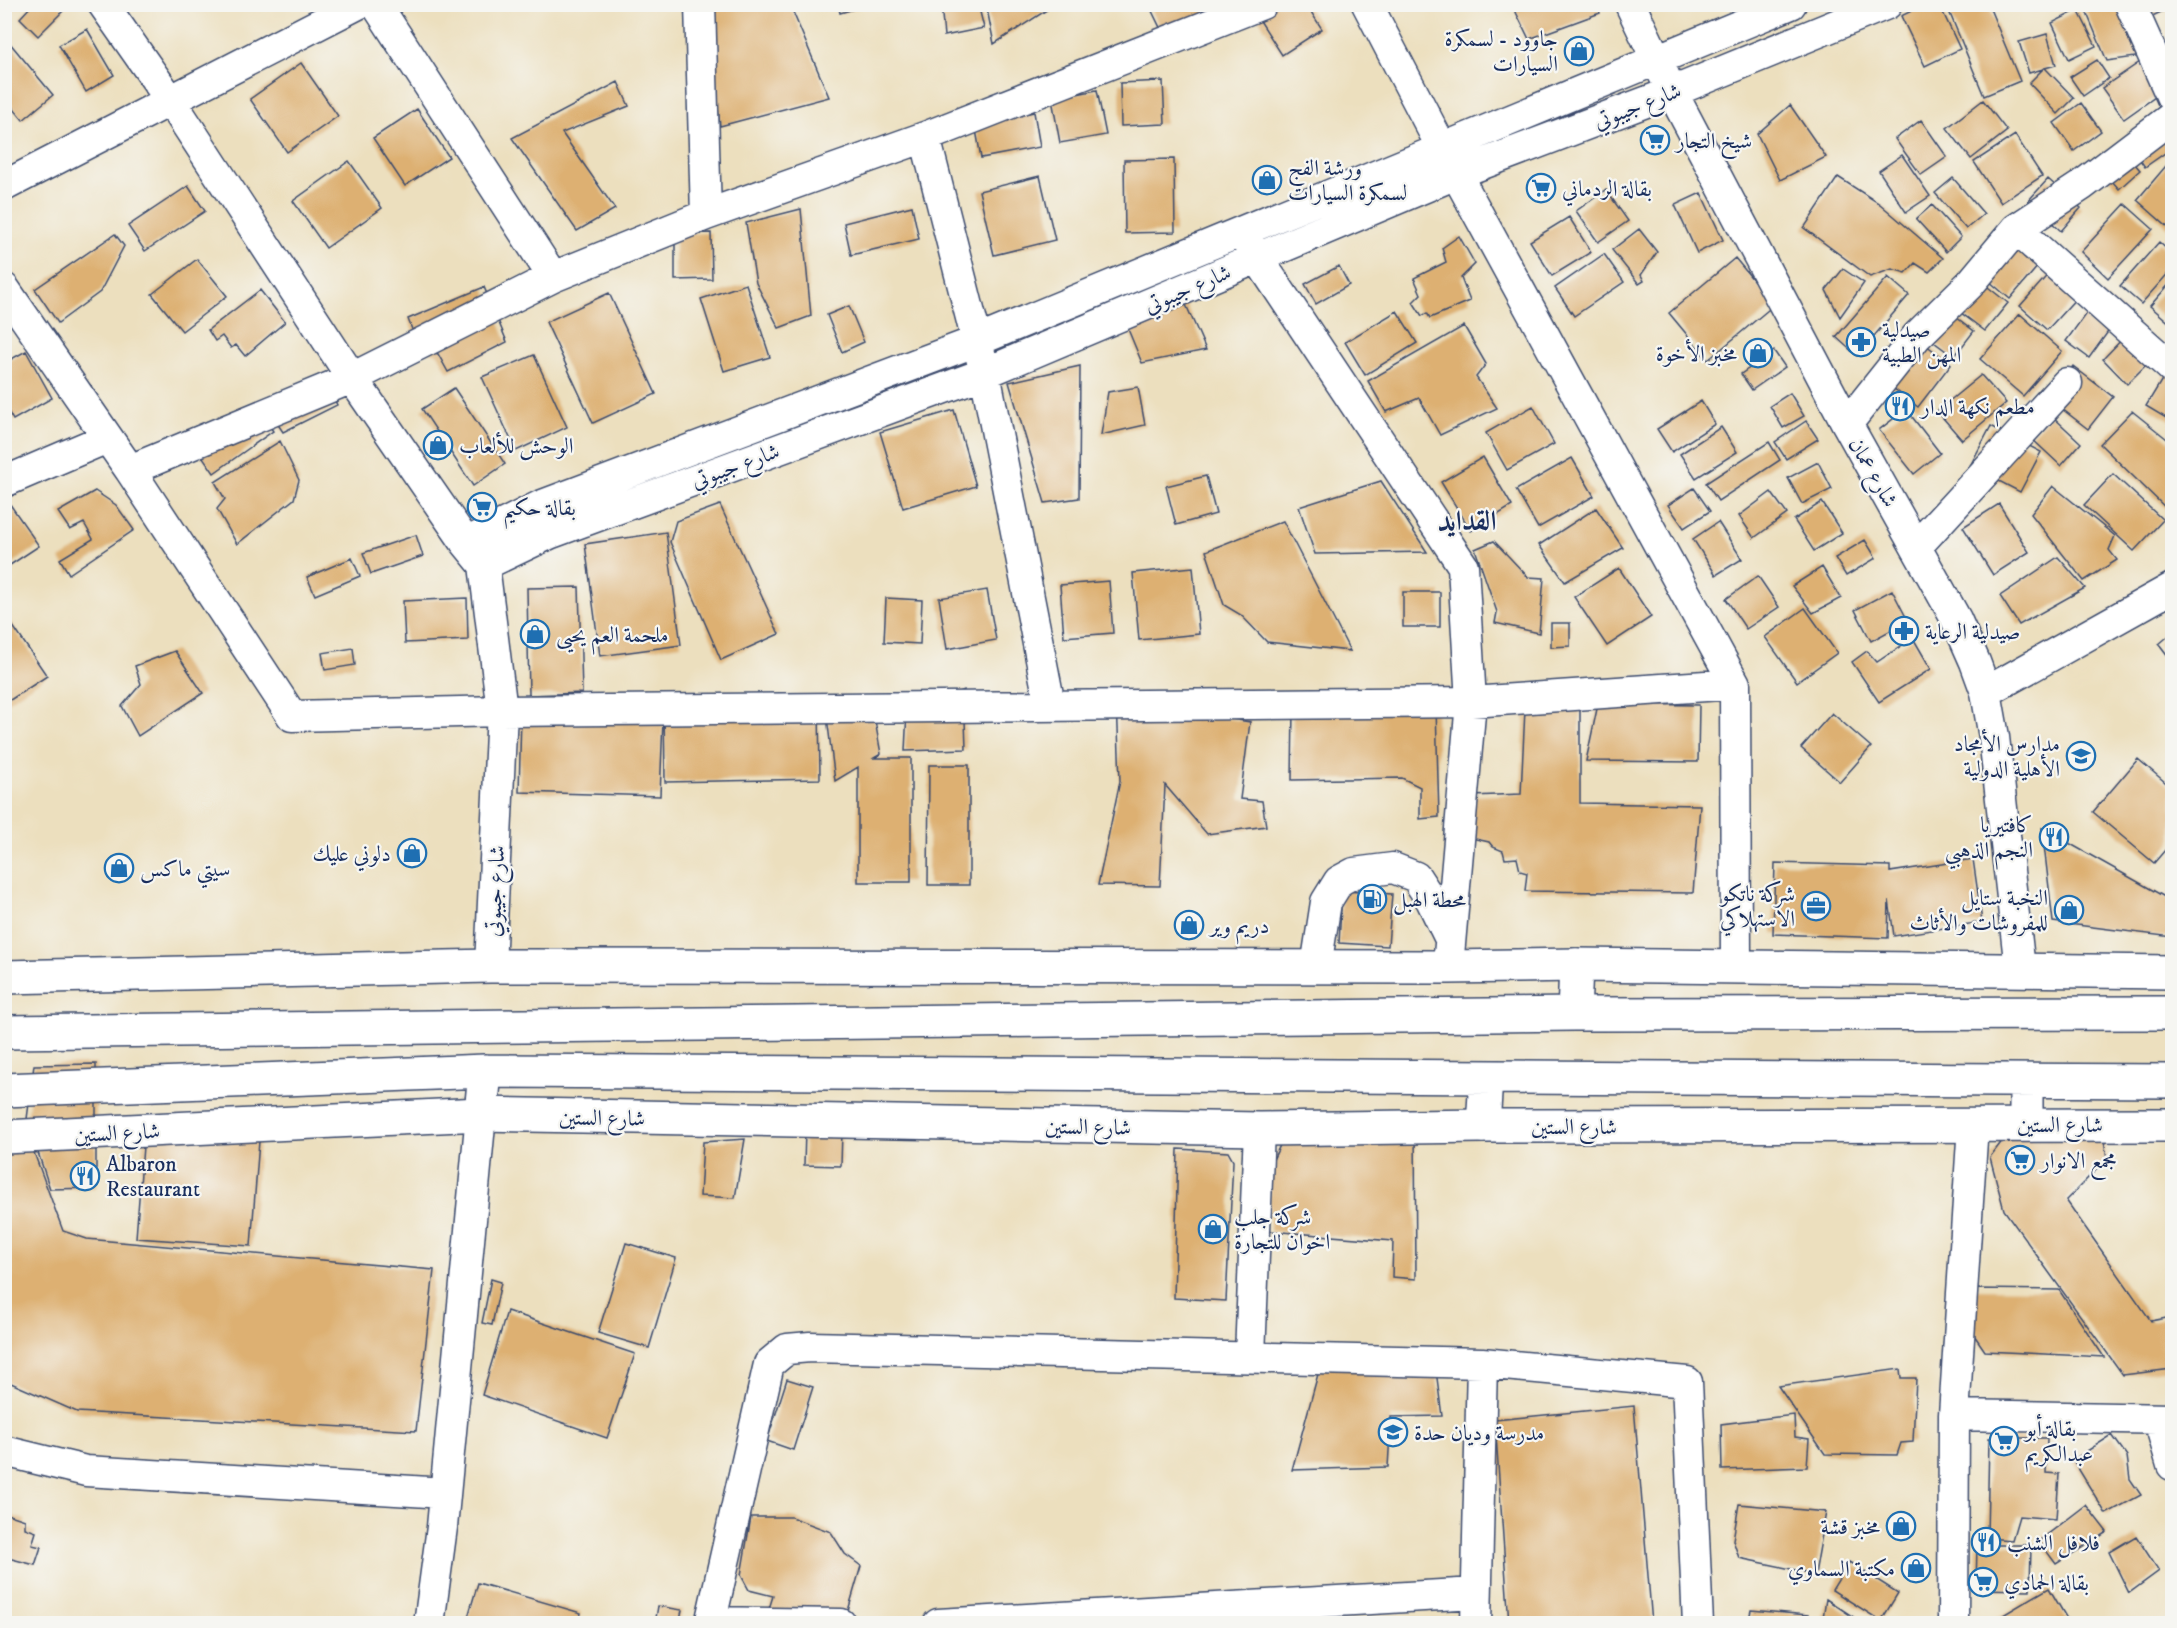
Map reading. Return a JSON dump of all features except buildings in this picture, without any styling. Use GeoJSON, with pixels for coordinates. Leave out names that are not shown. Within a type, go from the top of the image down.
{"type":"FeatureCollection","features":[{"type":"Feature","properties":{"kind":"main road"},"geometry":{"type":"LineString","coordinates":[[4,977],[490,966],[1316,968],[1450,954],[1576,965],[2172,972]]}},
{"type":"Feature","properties":{"kind":"main road"},"geometry":{"type":"LineString","coordinates":[[1574,1014],[1576,965]]}},
{"type":"Feature","properties":{"kind":"main road"},"geometry":{"type":"LineString","coordinates":[[4,1032],[1574,1014],[2172,1013]]}},
{"type":"Feature","properties":{"kind":"main road"},"geometry":{"type":"LineString","coordinates":[[480,1114],[485,1071]]}},
{"type":"Feature","properties":{"kind":"main road","name":"شارع الستين"},"geometry":{"type":"LineString","coordinates":[[4,1090],[485,1071],[2026,1082],[2172,1081]]}},
{"type":"Feature","properties":{"kind":"main road"},"geometry":{"type":"LineString","coordinates":[[1483,1126],[1486,1078]]}},
{"type":"Feature","properties":{"kind":"main road"},"geometry":{"type":"LineString","coordinates":[[2026,1082],[2026,1124]]}},
{"type":"Feature","properties":{"kind":"main road","name":"شارع الستين"},"geometry":{"type":"LineString","coordinates":[[4,1137],[480,1114],[1259,1129],[1483,1126],[2172,1125]]}},
{"type":"Feature","properties":{"kind":"street"},"geometry":{"type":"LineString","coordinates":[[103,4],[171,101],[352,378],[475,554]]}},
{"type":"Feature","properties":{"kind":"street"},"geometry":{"type":"LineString","coordinates":[[4,186],[358,4]]}},
{"type":"Feature","properties":{"kind":"street"},"geometry":{"type":"LineString","coordinates":[[376,4],[552,277]]}},
{"type":"Feature","properties":{"kind":"street"},"geometry":{"type":"LineString","coordinates":[[700,4],[706,215]]}},
{"type":"Feature","properties":{"kind":"street"},"geometry":{"type":"LineString","coordinates":[[130,470],[352,378],[552,277],[706,215],[925,137],[1262,4]]}},
{"type":"Feature","properties":{"kind":"street"},"geometry":{"type":"LineString","coordinates":[[1367,4],[1456,174],[1735,684],[1736,966]]}},
{"type":"Feature","properties":{"kind":"street","name":"شارع عمان"},"geometry":{"type":"LineString","coordinates":[[1630,4],[1672,92],[1847,424],[1956,619],[1986,692],[1994,737],[2020,969]]}},
{"type":"Feature","properties":{"kind":"street","name":"شارع جيبوتي"},"geometry":{"type":"LineString","coordinates":[[475,554],[549,534],[985,373],[1249,246],[1442,148],[1791,4]]}},
{"type":"Feature","properties":{"kind":"street","name":"شارع جيبوتي"},"geometry":{"type":"LineString","coordinates":[[475,554],[540,506],[977,341],[1456,174],[1672,92],[1887,4]]}},
{"type":"Feature","properties":{"kind":"street"},"geometry":{"type":"LineString","coordinates":[[2130,4],[2172,98]]}},
{"type":"Feature","properties":{"kind":"street"},"geometry":{"type":"LineString","coordinates":[[1847,424],[1917,336],[1970,284],[2016,229],[2081,186],[2172,117]]}},
{"type":"Feature","properties":{"kind":"street"},"geometry":{"type":"LineString","coordinates":[[925,137],[985,373],[1050,705]]}},
{"type":"Feature","properties":{"kind":"street"},"geometry":{"type":"LineString","coordinates":[[2016,229],[2172,368]]}},
{"type":"Feature","properties":{"kind":"street"},"geometry":{"type":"LineString","coordinates":[[1249,246],[1463,566],[1471,702],[1450,954]]}},
{"type":"Feature","properties":{"kind":"street"},"geometry":{"type":"LineString","coordinates":[[4,288],[130,470],[292,716],[502,711],[1471,702],[1735,684]]}},
{"type":"Feature","properties":{"kind":"street"},"geometry":{"type":"LineString","coordinates":[[1917,546],[2067,383]]}},
{"type":"Feature","properties":{"kind":"street"},"geometry":{"type":"LineString","coordinates":[[4,482],[107,438]]}},
{"type":"Feature","properties":{"kind":"street","name":"شارع جيبوتي"},"geometry":{"type":"LineString","coordinates":[[475,554],[502,711],[490,966]]}},
{"type":"Feature","properties":{"kind":"street"},"geometry":{"type":"LineString","coordinates":[[1986,692],[2172,588]]}},
{"type":"Feature","properties":{"kind":"street"},"geometry":{"type":"LineString","coordinates":[[1316,968],[1326,902],[1339,881],[1354,873],[1394,868],[1416,877],[1431,900],[1450,954]]}},
{"type":"Feature","properties":{"kind":"street"},"geometry":{"type":"LineString","coordinates":[[429,1623],[445,1493],[480,1114]]}},
{"type":"Feature","properties":{"kind":"street"},"geometry":{"type":"LineString","coordinates":[[1953,1623],[1954,1415],[1973,1125]]}},
{"type":"Feature","properties":{"kind":"street"},"geometry":{"type":"LineString","coordinates":[[1250,1356],[1259,1129]]}},
{"type":"Feature","properties":{"kind":"street"},"geometry":{"type":"LineString","coordinates":[[841,1623],[710,1623],[769,1364],[787,1349],[810,1347],[1482,1363],[1687,1382],[1698,1623]]}},
{"type":"Feature","properties":{"kind":"street"},"geometry":{"type":"LineString","coordinates":[[1476,1623],[1482,1363]]}},
{"type":"Feature","properties":{"kind":"street"},"geometry":{"type":"LineString","coordinates":[[1954,1415],[2166,1420],[2172,1465]]}},
{"type":"Feature","properties":{"kind":"street"},"geometry":{"type":"LineString","coordinates":[[4,1451],[86,1471],[445,1493]]}},
{"type":"Feature","properties":{"kind":"street"},"geometry":{"type":"LineString","coordinates":[[938,1623],[1476,1593]]}},
{"type":"Feature","properties":{"kind":"place","name":"جاوود - لسمكرة السيارات"},"geometry":{"type":"Point","coordinates":[1579,51]}},
{"type":"Feature","properties":{"kind":"place","name":"شيخ التجار"},"geometry":{"type":"Point","coordinates":[1655,140]}},
{"type":"Feature","properties":{"kind":"place","name":"ورشة الفج لسمكرة السيارات"},"geometry":{"type":"Point","coordinates":[1267,180]}},
{"type":"Feature","properties":{"kind":"place","name":"بقالة الردماني"},"geometry":{"type":"Point","coordinates":[1541,188]}},
{"type":"Feature","properties":{"kind":"place","name":"صيدلية المهن الطبية"},"geometry":{"type":"Point","coordinates":[1861,342]}},
{"type":"Feature","properties":{"kind":"place","name":"مخبز الأخوة"},"geometry":{"type":"Point","coordinates":[1758,353]}},
{"type":"Feature","properties":{"kind":"place","name":"مطعم نكهة الدار"},"geometry":{"type":"Point","coordinates":[1900,406]}},
{"type":"Feature","properties":{"kind":"place","name":"الوحش للألعاب"},"geometry":{"type":"Point","coordinates":[438,445]}},
{"type":"Feature","properties":{"kind":"place","name":"بقالة حكيم"},"geometry":{"type":"Point","coordinates":[482,507]}},
{"type":"Feature","properties":{"kind":"place","name":"صيدلية الرعاية"},"geometry":{"type":"Point","coordinates":[1904,631]}},
{"type":"Feature","properties":{"kind":"place","name":"ملحمة العم يحيى"},"geometry":{"type":"Point","coordinates":[535,634]}},
{"type":"Feature","properties":{"kind":"place","name":"مدارس الأمجاد الأهلية الدولية"},"geometry":{"type":"Point","coordinates":[2081,756]}},
{"type":"Feature","properties":{"kind":"place","name":"كافتيريا النجم الذهبي"},"geometry":{"type":"Point","coordinates":[2054,837]}},
{"type":"Feature","properties":{"kind":"place","name":"دلوني عليك"},"geometry":{"type":"Point","coordinates":[412,853]}},
{"type":"Feature","properties":{"kind":"place","name":"سيتي ماكس"},"geometry":{"type":"Point","coordinates":[119,868]}},
{"type":"Feature","properties":{"kind":"place","name":"محطة الهبل"},"geometry":{"type":"Point","coordinates":[1372,899]}},
{"type":"Feature","properties":{"kind":"place","name":"شركة ناتكو الاستهلاكي"},"geometry":{"type":"Point","coordinates":[1816,906]}},
{"type":"Feature","properties":{"kind":"place","name":"النخبة ستايل للمفروشات والأثاث"},"geometry":{"type":"Point","coordinates":[2069,910]}},
{"type":"Feature","properties":{"kind":"place","name":"دريم وير"},"geometry":{"type":"Point","coordinates":[1189,925]}},
{"type":"Feature","properties":{"kind":"place","name":"مجمع الانوار"},"geometry":{"type":"Point","coordinates":[2020,1160]}},
{"type":"Feature","properties":{"kind":"place","name":"Albaron Restaurant"},"geometry":{"type":"Point","coordinates":[85,1176]}},
{"type":"Feature","properties":{"kind":"place","name":"شركة جلب اخوان للتجارة"},"geometry":{"type":"Point","coordinates":[1213,1229]}},
{"type":"Feature","properties":{"kind":"place","name":"مدرسة وديان حدة"},"geometry":{"type":"Point","coordinates":[1393,1432]}},
{"type":"Feature","properties":{"kind":"place","name":"بقالة أبو عبدالكريم"},"geometry":{"type":"Point","coordinates":[2004,1441]}},
{"type":"Feature","properties":{"kind":"place","name":"مخبز قشة"},"geometry":{"type":"Point","coordinates":[1901,1526]}},
{"type":"Feature","properties":{"kind":"place","name":"فلافل الشنب"},"geometry":{"type":"Point","coordinates":[1986,1542]}},
{"type":"Feature","properties":{"kind":"place","name":"مكتبة السماوي"},"geometry":{"type":"Point","coordinates":[1916,1568]}},
{"type":"Feature","properties":{"kind":"place","name":"بقالة الحمادي"},"geometry":{"type":"Point","coordinates":[1983,1582]}},
{"type":"Feature","properties":{"kind":"district","name":"القدايد"},"geometry":{"type":"Point","coordinates":[1467,520]}}]}
